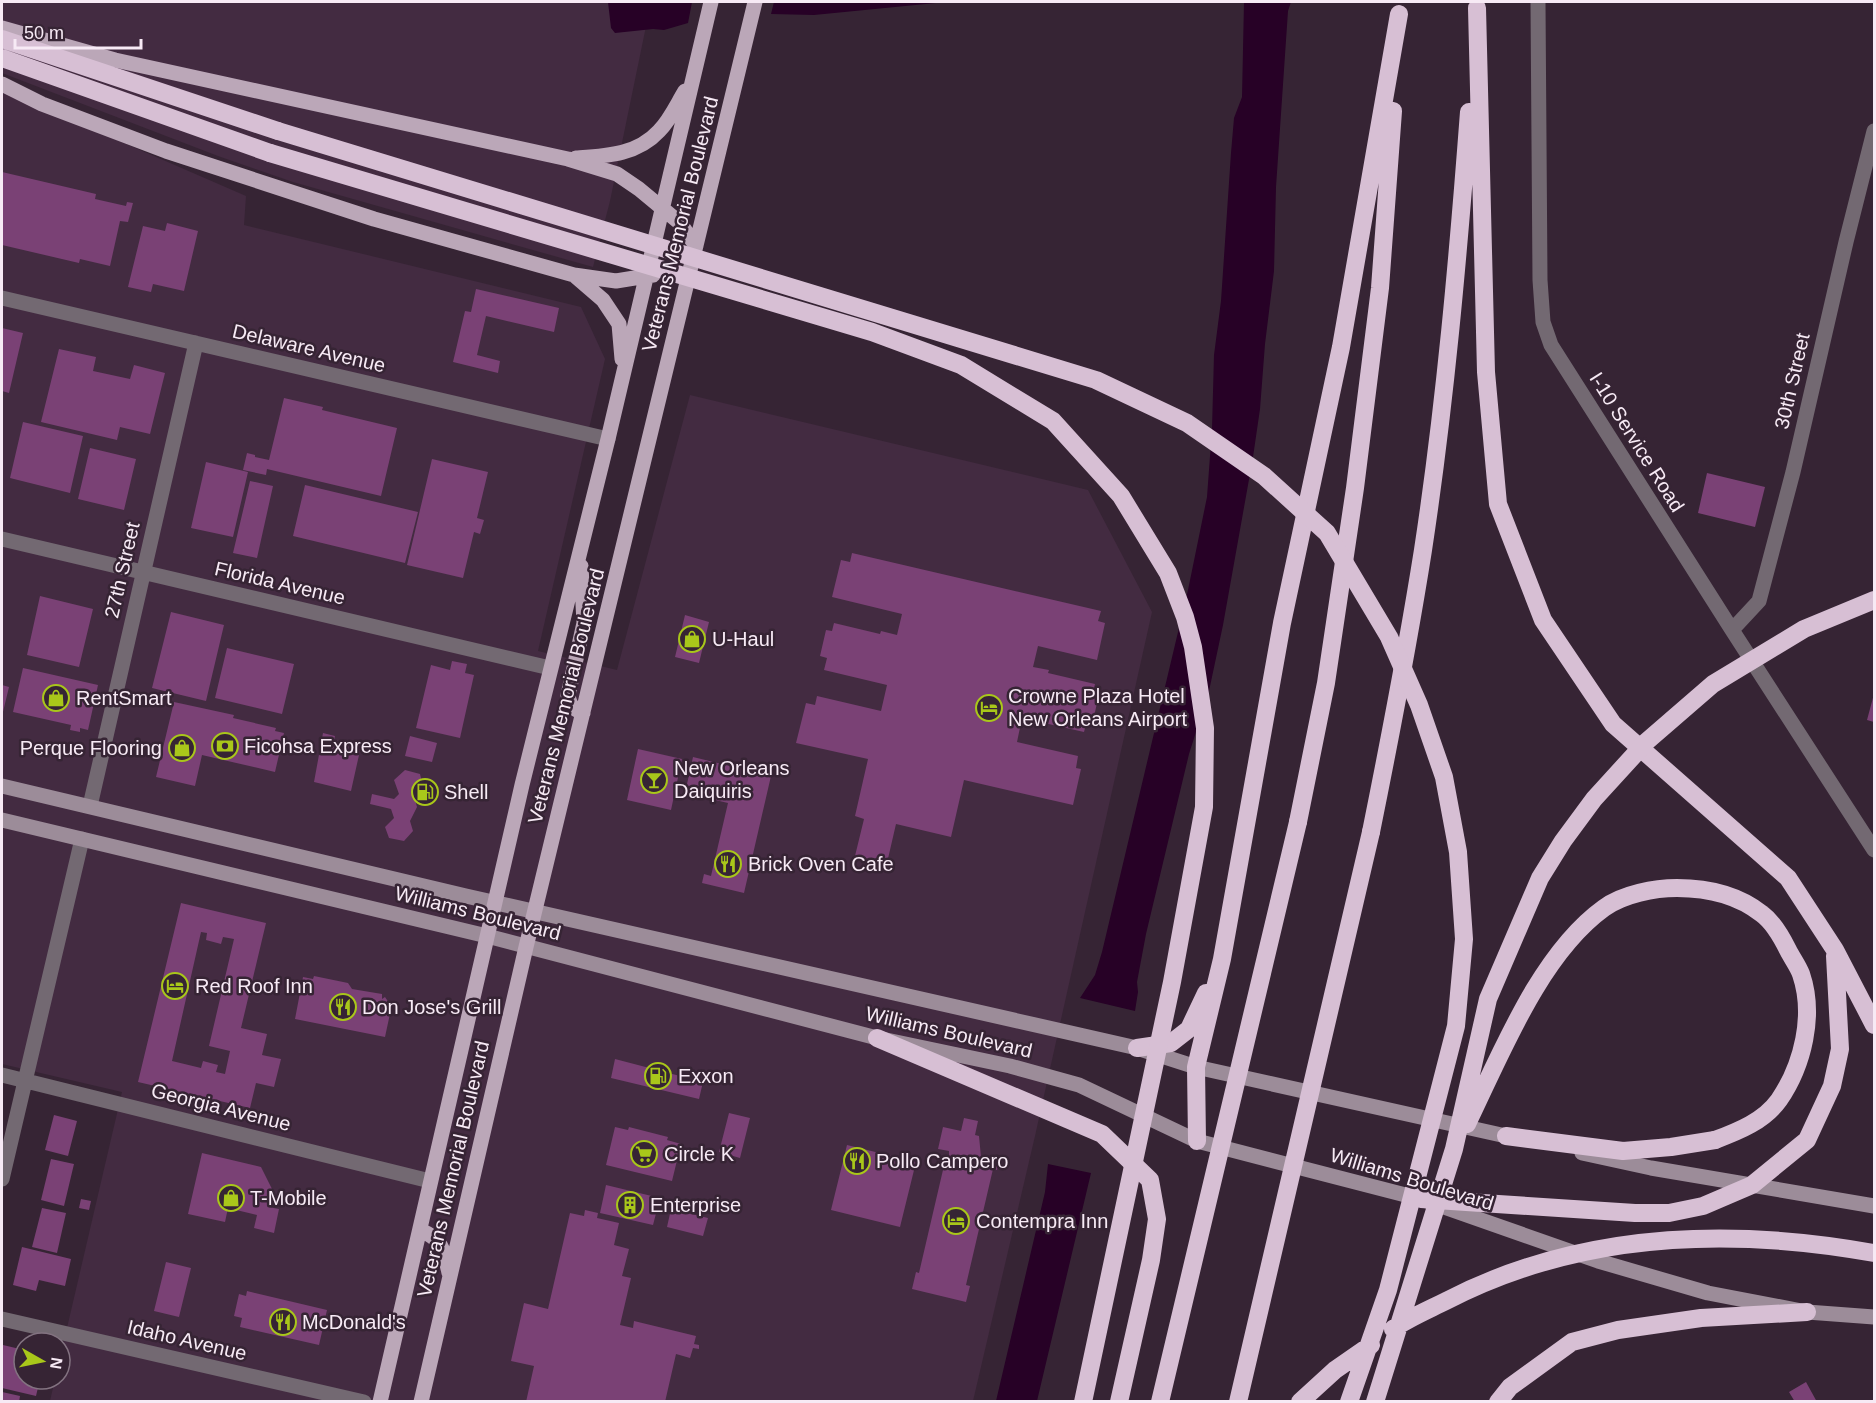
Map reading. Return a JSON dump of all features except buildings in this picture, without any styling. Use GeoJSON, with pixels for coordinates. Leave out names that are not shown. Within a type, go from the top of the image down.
{"type":"FeatureCollection","features":[{"type":"Feature","properties":{"kind":"highway"},"geometry":{"type":"LineString","coordinates":[[1238,1401],[1371,832],[1399,694],[1441,412],[1458,242],[1477,5]]}},
{"type":"Feature","properties":{"kind":"highway"},"geometry":{"type":"LineString","coordinates":[[1477,5],[1485,372],[1498,504],[1543,620],[1613,724],[1788,878],[1835,951],[1875,1025]]}},
{"type":"Feature","properties":{"kind":"highway"},"geometry":{"type":"LineString","coordinates":[[1160,1401],[1298,822],[1326,683],[1358,464],[1380,288],[1400,8]]}},
{"type":"Feature","properties":{"kind":"highway"},"geometry":{"type":"LineString","coordinates":[[1197,1141],[1196,1067],[1222,959],[1282,623],[1341,347],[1400,8]]}},
{"type":"Feature","properties":{"kind":"highway"},"geometry":{"type":"LineString","coordinates":[[2,39],[279,131],[1096,380],[1187,423],[1264,476],[1327,533],[1389,637],[1419,705],[1444,777],[1458,852],[1464,939],[1456,1026],[1388,1290],[1349,1401]]}},
{"type":"Feature","properties":{"kind":"highway"},"geometry":{"type":"LineString","coordinates":[[2,58],[270,153],[872,332],[961,365],[1053,421],[1120,496],[1168,573],[1185,616],[1193,647],[1205,728],[1204,807],[1172,982],[1083,1401]]}},
{"type":"Feature","properties":{"kind":"highway"},"geometry":{"type":"LineString","coordinates":[[1375,1401],[1454,1149],[1488,999],[1540,878],[1563,841],[1594,799],[1646,742],[1713,684],[1804,629],[1875,600]]}},
{"type":"Feature","properties":{"kind":"highway"},"geometry":{"type":"LineString","coordinates":[[1454,1149],[1514,1028],[1543,976],[1574,936],[1605,907],[1632,894],[1664,888],[1693,888],[1727,894],[1764,915],[1783,940],[1801,974],[1807,1002],[1804,1044],[1796,1068],[1779,1101],[1759,1120],[1715,1140],[1671,1147],[1623,1150],[1506,1136]]}},
{"type":"Feature","properties":{"kind":"highway"},"geometry":{"type":"LineString","coordinates":[[1421,1199],[1669,1213],[1703,1206],[1752,1185],[1808,1140],[1832,1086],[1840,1049],[1835,951]]}},
{"type":"Feature","properties":{"kind":"highway"},"geometry":{"type":"LineString","coordinates":[[1137,1048],[1171,1043],[1189,1029],[1222,959]]}},
{"type":"Feature","properties":{"kind":"highway"},"geometry":{"type":"LineString","coordinates":[[877,1038],[1102,1134],[1150,1180],[1157,1220],[1151,1260],[1119,1401]]}},
{"type":"Feature","properties":{"kind":"highway"},"geometry":{"type":"LineString","coordinates":[[1300,1401],[1335,1371],[1399,1325],[1470,1288],[1539,1263],[1626,1244],[1689,1239],[1746,1238],[1848,1248],[1875,1253]]}},
{"type":"Feature","properties":{"kind":"highway"},"geometry":{"type":"LineString","coordinates":[[1498,1401],[1510,1387],[1572,1342],[1618,1330],[1701,1318],[1807,1312]]}},
{"type":"Feature","properties":{"kind":"main road","name":"Veterans Memorial Boulevard"},"geometry":{"type":"LineString","coordinates":[[380,1401],[550,668],[608,439],[711,2]]}},
{"type":"Feature","properties":{"kind":"main road","name":"Veterans Memorial Boulevard"},"geometry":{"type":"LineString","coordinates":[[421,1401],[526,947],[755,2]]}},
{"type":"Feature","properties":{"kind":"main road"},"geometry":{"type":"LineString","coordinates":[[2,28],[116,60],[568,159],[617,174],[680,223],[696,246]]}},
{"type":"Feature","properties":{"kind":"main road"},"geometry":{"type":"LineString","coordinates":[[568,159],[614,155],[635,149],[659,132],[692,81]]}},
{"type":"Feature","properties":{"kind":"main road"},"geometry":{"type":"LineString","coordinates":[[2,84],[42,104],[166,151],[374,219],[574,275],[616,281],[646,277],[692,264]]}},
{"type":"Feature","properties":{"kind":"main road"},"geometry":{"type":"LineString","coordinates":[[574,275],[603,300],[619,324],[623,375]]}},
{"type":"Feature","properties":{"kind":"main road"},"geometry":{"type":"LineString","coordinates":[[580,551],[584,623],[568,695],[573,709],[583,713]]}},
{"type":"Feature","properties":{"kind":"main road","name":"Williams Boulevard"},"geometry":{"type":"LineString","coordinates":[[2,786],[535,912],[1137,1048],[1196,1067],[1652,1168],[1875,1206]]}},
{"type":"Feature","properties":{"kind":"main road","name":"Williams Boulevard"},"geometry":{"type":"LineString","coordinates":[[2,820],[487,936],[877,1038],[1010,1066],[1079,1085],[1197,1141],[1421,1199],[1598,1261],[1708,1293],[1807,1312],[1875,1317]]}},
{"type":"Feature","properties":{"kind":"main road"},"geometry":{"type":"LineString","coordinates":[[420,1230],[431,1234],[439,1242],[444,1251],[450,1276]]}},
{"type":"Feature","properties":{"kind":"street","name":"I-10 Service Road"},"geometry":{"type":"LineString","coordinates":[[1538,3],[1540,280],[1544,322],[1551,345],[1875,850]]}},
{"type":"Feature","properties":{"kind":"street","name":"30th Street"},"geometry":{"type":"LineString","coordinates":[[1732,630],[1759,601],[1793,472],[1846,242],[1875,131]]}},
{"type":"Feature","properties":{"kind":"street","name":"Delaware Avenue"},"geometry":{"type":"LineString","coordinates":[[2,298],[608,439]]}},
{"type":"Feature","properties":{"kind":"street","name":"27th Street"},"geometry":{"type":"LineString","coordinates":[[90,806],[196,344]]}},
{"type":"Feature","properties":{"kind":"street","name":"Florida Avenue"},"geometry":{"type":"LineString","coordinates":[[2,539],[550,668]]}},
{"type":"Feature","properties":{"kind":"street"},"geometry":{"type":"LineString","coordinates":[[2,1179],[82,839]]}},
{"type":"Feature","properties":{"kind":"street","name":"Georgia Avenue"},"geometry":{"type":"LineString","coordinates":[[2,1075],[430,1181]]}},
{"type":"Feature","properties":{"kind":"street","name":"Idaho Avenue"},"geometry":{"type":"LineString","coordinates":[[2,1319],[364,1401]]}},
{"type":"Feature","properties":{"kind":"shaded area"},"geometry":{"type":"Polygon","coordinates":[[[2,2],[651,2],[610,201],[593,267],[293,182],[218,156],[2,73],[2,2]]]}},
{"type":"Feature","properties":{"kind":"shaded area"},"geometry":{"type":"Polygon","coordinates":[[[608,2],[692,2],[688,23],[664,30],[615,33],[611,28],[608,2]]]}},
{"type":"Feature","properties":{"kind":"shaded area"},"geometry":{"type":"Polygon","coordinates":[[[774,2],[946,2],[814,15],[771,14],[774,2]]]}},
{"type":"Feature","properties":{"kind":"shaded area"},"geometry":{"type":"Polygon","coordinates":[[[1244,2],[1291,2],[1288,11],[1276,187],[1274,271],[1260,409],[1223,625],[1209,691],[1189,754],[1146,934],[1137,982],[1135,1011],[1080,998],[1095,975],[1102,952],[1188,590],[1207,497],[1214,355],[1221,301],[1234,118],[1242,97],[1244,2]]]}},
{"type":"Feature","properties":{"kind":"shaded area"},"geometry":{"type":"Polygon","coordinates":[[[2,90],[246,196],[244,225],[581,307],[605,359],[538,651],[617,670],[690,395],[1088,490],[1152,612],[1035,1136],[973,1401],[50,1401],[52,1391],[72,1391],[72,1331],[66,1331],[122,1092],[2,1064],[2,90]]]}},
{"type":"Feature","properties":{"kind":"shaded area"},"geometry":{"type":"Polygon","coordinates":[[[1048,1164],[1091,1173],[1037,1401],[996,1401],[1045,1192],[1048,1164]]]}},
{"type":"Feature","properties":{"kind":"place","name":"U-Haul"},"geometry":{"type":"Point","coordinates":[692,639]}},
{"type":"Feature","properties":{"kind":"place","name":"RentSmart"},"geometry":{"type":"Point","coordinates":[56,698]}},
{"type":"Feature","properties":{"kind":"place","name":"Crowne Plaza Hotel New Orleans Airport"},"geometry":{"type":"Point","coordinates":[989,708]}},
{"type":"Feature","properties":{"kind":"place","name":"Ficohsa Express"},"geometry":{"type":"Point","coordinates":[225,746]}},
{"type":"Feature","properties":{"kind":"place","name":"Perque Flooring"},"geometry":{"type":"Point","coordinates":[182,748]}},
{"type":"Feature","properties":{"kind":"place","name":"New Orleans Daiquiris"},"geometry":{"type":"Point","coordinates":[654,780]}},
{"type":"Feature","properties":{"kind":"place","name":"Shell"},"geometry":{"type":"Point","coordinates":[425,792]}},
{"type":"Feature","properties":{"kind":"place","name":"Brick Oven Cafe"},"geometry":{"type":"Point","coordinates":[728,864]}},
{"type":"Feature","properties":{"kind":"place","name":"Red Roof Inn"},"geometry":{"type":"Point","coordinates":[175,986]}},
{"type":"Feature","properties":{"kind":"place","name":"Don Jose's Grill"},"geometry":{"type":"Point","coordinates":[343,1007]}},
{"type":"Feature","properties":{"kind":"place","name":"Exxon"},"geometry":{"type":"Point","coordinates":[658,1076]}},
{"type":"Feature","properties":{"kind":"place","name":"Circle K"},"geometry":{"type":"Point","coordinates":[644,1154]}},
{"type":"Feature","properties":{"kind":"place","name":"Pollo Campero"},"geometry":{"type":"Point","coordinates":[857,1161]}},
{"type":"Feature","properties":{"kind":"place","name":"T-Mobile"},"geometry":{"type":"Point","coordinates":[231,1198]}},
{"type":"Feature","properties":{"kind":"place","name":"Enterprise"},"geometry":{"type":"Point","coordinates":[630,1205]}},
{"type":"Feature","properties":{"kind":"place","name":"Contempra Inn"},"geometry":{"type":"Point","coordinates":[956,1221]}},
{"type":"Feature","properties":{"kind":"place","name":"McDonald's"},"geometry":{"type":"Point","coordinates":[283,1322]}}]}
